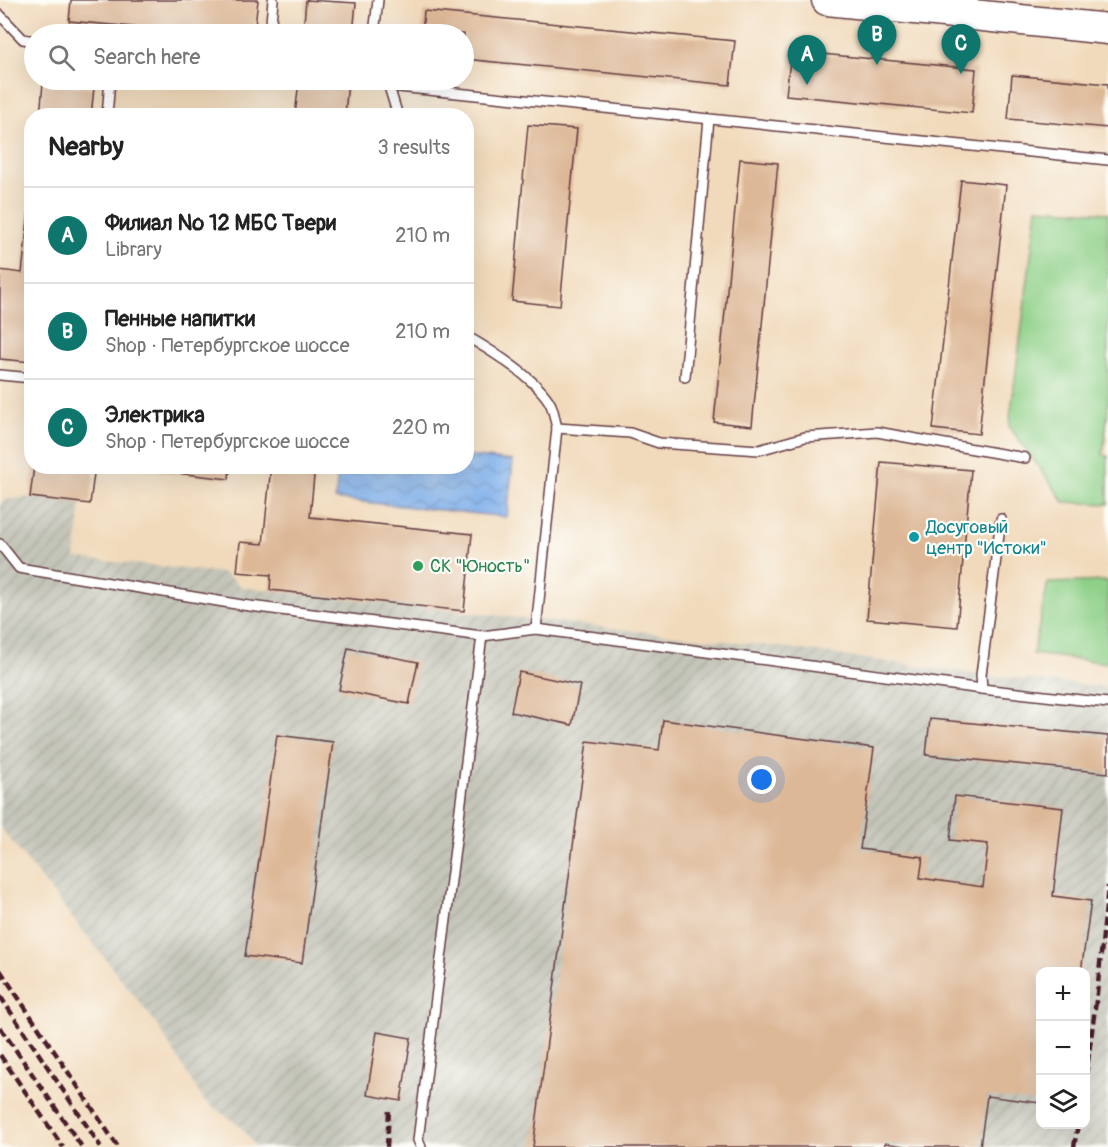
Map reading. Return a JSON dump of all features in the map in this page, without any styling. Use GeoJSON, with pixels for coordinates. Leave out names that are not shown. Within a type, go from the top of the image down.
{"type":"FeatureCollection","features":[{"type":"Feature","properties":{"kind":"main road"},"geometry":{"type":"LineString","coordinates":[[826,0],[946,6],[1108,29]]}},
{"type":"Feature","properties":{"kind":"main road"},"geometry":{"type":"LineString","coordinates":[[1017,0],[1108,9]]}},
{"type":"Feature","properties":{"kind":"lane"},"geometry":{"type":"LineString","coordinates":[[271,24],[273,0]]}},
{"type":"Feature","properties":{"kind":"lane"},"geometry":{"type":"LineString","coordinates":[[375,24],[378,0]]}},
{"type":"Feature","properties":{"kind":"lane"},"geometry":{"type":"LineString","coordinates":[[0,15],[24,39]]}},
{"type":"Feature","properties":{"kind":"lane"},"geometry":{"type":"LineString","coordinates":[[107,108],[109,90]]}},
{"type":"Feature","properties":{"kind":"lane"},"geometry":{"type":"LineString","coordinates":[[390,90],[396,108]]}},
{"type":"Feature","properties":{"kind":"lane"},"geometry":{"type":"LineString","coordinates":[[450,90],[1108,160]]}},
{"type":"Feature","properties":{"kind":"lane"},"geometry":{"type":"LineString","coordinates":[[685,377],[709,119]]}},
{"type":"Feature","properties":{"kind":"lane"},"geometry":{"type":"LineString","coordinates":[[474,341],[502,357],[535,386],[551,404],[557,428],[536,629]]}},
{"type":"Feature","properties":{"kind":"lane"},"geometry":{"type":"LineString","coordinates":[[0,375],[24,377]]}},
{"type":"Feature","properties":{"kind":"lane"},"geometry":{"type":"LineString","coordinates":[[557,428],[630,433],[659,443],[759,450],[805,436],[877,432],[1025,458]]}},
{"type":"Feature","properties":{"kind":"lane"},"geometry":{"type":"LineString","coordinates":[[982,690],[981,675],[1001,519]]}},
{"type":"Feature","properties":{"kind":"lane"},"geometry":{"type":"LineString","coordinates":[[0,544],[19,568],[242,605],[482,636],[536,629],[982,690],[1108,703]]}},
{"type":"Feature","properties":{"kind":"lane"},"geometry":{"type":"LineString","coordinates":[[421,1147],[418,1140],[482,636]]}},
{"type":"Feature","properties":{"kind":"shaded area"},"geometry":{"type":"Polygon","coordinates":[[[30,497],[81,503],[75,558],[224,573],[242,587],[789,648],[981,675],[1108,687],[1108,1147],[256,1147],[239,1125],[204,1101],[156,1023],[0,827],[0,503],[5,500],[30,497]]]}},
{"type":"Feature","properties":{"kind":"green space"},"geometry":{"type":"Polygon","coordinates":[[[1037,208],[1108,213],[1108,409],[1103,455],[1108,456],[1108,504],[1064,502],[1009,426],[1037,208]]]}},
{"type":"Feature","properties":{"kind":"green space"},"geometry":{"type":"Polygon","coordinates":[[[1108,581],[1108,663],[1033,654],[1048,583],[1108,581]]]}},
{"type":"Feature","properties":{"kind":"water"},"geometry":{"type":"Polygon","coordinates":[[[474,457],[513,461],[507,517],[335,499],[338,474],[474,474],[474,457]]]}},
{"type":"Feature","properties":{"kind":"building"},"geometry":{"type":"Polygon","coordinates":[[[71,0],[258,0],[255,24],[101,24],[69,21],[71,0]]]}},
{"type":"Feature","properties":{"kind":"building"},"geometry":{"type":"Polygon","coordinates":[[[306,0],[356,3],[354,24],[304,24],[306,0]]]}},
{"type":"Feature","properties":{"kind":"building"},"geometry":{"type":"Polygon","coordinates":[[[424,11],[735,41],[730,85],[474,60],[474,24],[423,24],[424,11]]]}},
{"type":"Feature","properties":{"kind":"building"},"geometry":{"type":"Polygon","coordinates":[[[791,51],[976,69],[972,113],[786,95],[791,51]]]}},
{"type":"Feature","properties":{"kind":"building"},"geometry":{"type":"Polygon","coordinates":[[[1012,75],[1108,84],[1108,128],[1008,119],[1012,75]]]}},
{"type":"Feature","properties":{"kind":"building"},"geometry":{"type":"Polygon","coordinates":[[[42,90],[94,90],[92,108],[41,108],[42,90]]]}},
{"type":"Feature","properties":{"kind":"building"},"geometry":{"type":"Polygon","coordinates":[[[298,90],[347,90],[346,108],[296,108],[298,90]]]}},
{"type":"Feature","properties":{"kind":"building"},"geometry":{"type":"Polygon","coordinates":[[[528,125],[577,129],[560,306],[512,301],[528,125]]]}},
{"type":"Feature","properties":{"kind":"building"},"geometry":{"type":"Polygon","coordinates":[[[740,159],[778,163],[752,426],[714,422],[740,159]]]}},
{"type":"Feature","properties":{"kind":"building"},"geometry":{"type":"Polygon","coordinates":[[[961,180],[1006,185],[979,434],[933,429],[961,180]]]}},
{"type":"Feature","properties":{"kind":"building"},"geometry":{"type":"Polygon","coordinates":[[[24,255],[24,361],[0,359],[0,270],[22,273],[24,255]]]}},
{"type":"Feature","properties":{"kind":"building"},"geometry":{"type":"Polygon","coordinates":[[[881,462],[971,470],[957,627],[867,619],[881,462]]]}},
{"type":"Feature","properties":{"kind":"building"},"geometry":{"type":"Polygon","coordinates":[[[33,474],[94,474],[90,504],[30,497],[33,474]]]}},
{"type":"Feature","properties":{"kind":"building"},"geometry":{"type":"Polygon","coordinates":[[[185,474],[229,474],[229,479],[185,474]]]}},
{"type":"Feature","properties":{"kind":"building"},"geometry":{"type":"Polygon","coordinates":[[[270,474],[314,474],[310,517],[472,534],[464,611],[270,590],[271,575],[237,572],[240,542],[263,544],[270,474]]]}},
{"type":"Feature","properties":{"kind":"building"},"geometry":{"type":"Polygon","coordinates":[[[348,648],[418,662],[409,704],[339,690],[348,648]]]}},
{"type":"Feature","properties":{"kind":"building"},"geometry":{"type":"Polygon","coordinates":[[[519,672],[580,685],[572,725],[511,712],[519,672]]]}},
{"type":"Feature","properties":{"kind":"building"},"geometry":{"type":"Polygon","coordinates":[[[930,719],[1108,736],[1108,773],[926,755],[930,719]]]}},
{"type":"Feature","properties":{"kind":"building"},"geometry":{"type":"Polygon","coordinates":[[[663,720],[874,748],[860,849],[923,857],[920,878],[983,887],[988,844],[950,840],[955,796],[1063,808],[1053,896],[1091,901],[1082,967],[1036,967],[1036,1102],[987,1096],[980,1147],[911,1147],[885,1143],[884,1147],[533,1147],[587,741],[659,750],[663,720]]]}},
{"type":"Feature","properties":{"kind":"building"},"geometry":{"type":"Polygon","coordinates":[[[277,735],[333,742],[302,963],[245,956],[277,735]]]}},
{"type":"Feature","properties":{"kind":"building"},"geometry":{"type":"Polygon","coordinates":[[[377,1032],[411,1038],[401,1101],[367,1095],[377,1032]]]}},
{"type":"Feature","properties":{"kind":"railway"},"geometry":{"type":"LineString","coordinates":[[1086,1075],[1108,886]]}},
{"type":"Feature","properties":{"kind":"railway"},"geometry":{"type":"LineString","coordinates":[[0,970],[118,1147]]}},
{"type":"Feature","properties":{"kind":"railway"},"geometry":{"type":"LineString","coordinates":[[0,996],[101,1147]]}},
{"type":"Feature","properties":{"kind":"railway"},"geometry":{"type":"LineString","coordinates":[[0,1027],[82,1147]]}},
{"type":"Feature","properties":{"kind":"railway"},"geometry":{"type":"LineString","coordinates":[[0,1055],[63,1147]]}},
{"type":"Feature","properties":{"kind":"railway"},"geometry":{"type":"LineString","coordinates":[[387,1147],[389,1110]]}},
{"type":"Feature","properties":{"kind":"railway"},"geometry":{"type":"LineString","coordinates":[[1074,1147],[1077,1129]]}},
{"type":"Feature","properties":{"kind":"place","name":"Пенные напитки"},"geometry":{"type":"Point","coordinates":[877,65]}},
{"type":"Feature","properties":{"kind":"place","name":"Электрика"},"geometry":{"type":"Point","coordinates":[961,74]}},
{"type":"Feature","properties":{"kind":"place","name":"Филиал № 12 МБС Твери"},"geometry":{"type":"Point","coordinates":[807,85]}},
{"type":"Feature","properties":{"kind":"place","name":"Досуговый центр \"Истоки\""},"geometry":{"type":"Point","coordinates":[914,537]}},
{"type":"Feature","properties":{"kind":"place","name":"СК \"Юность\""},"geometry":{"type":"Point","coordinates":[418,566]}}]}
